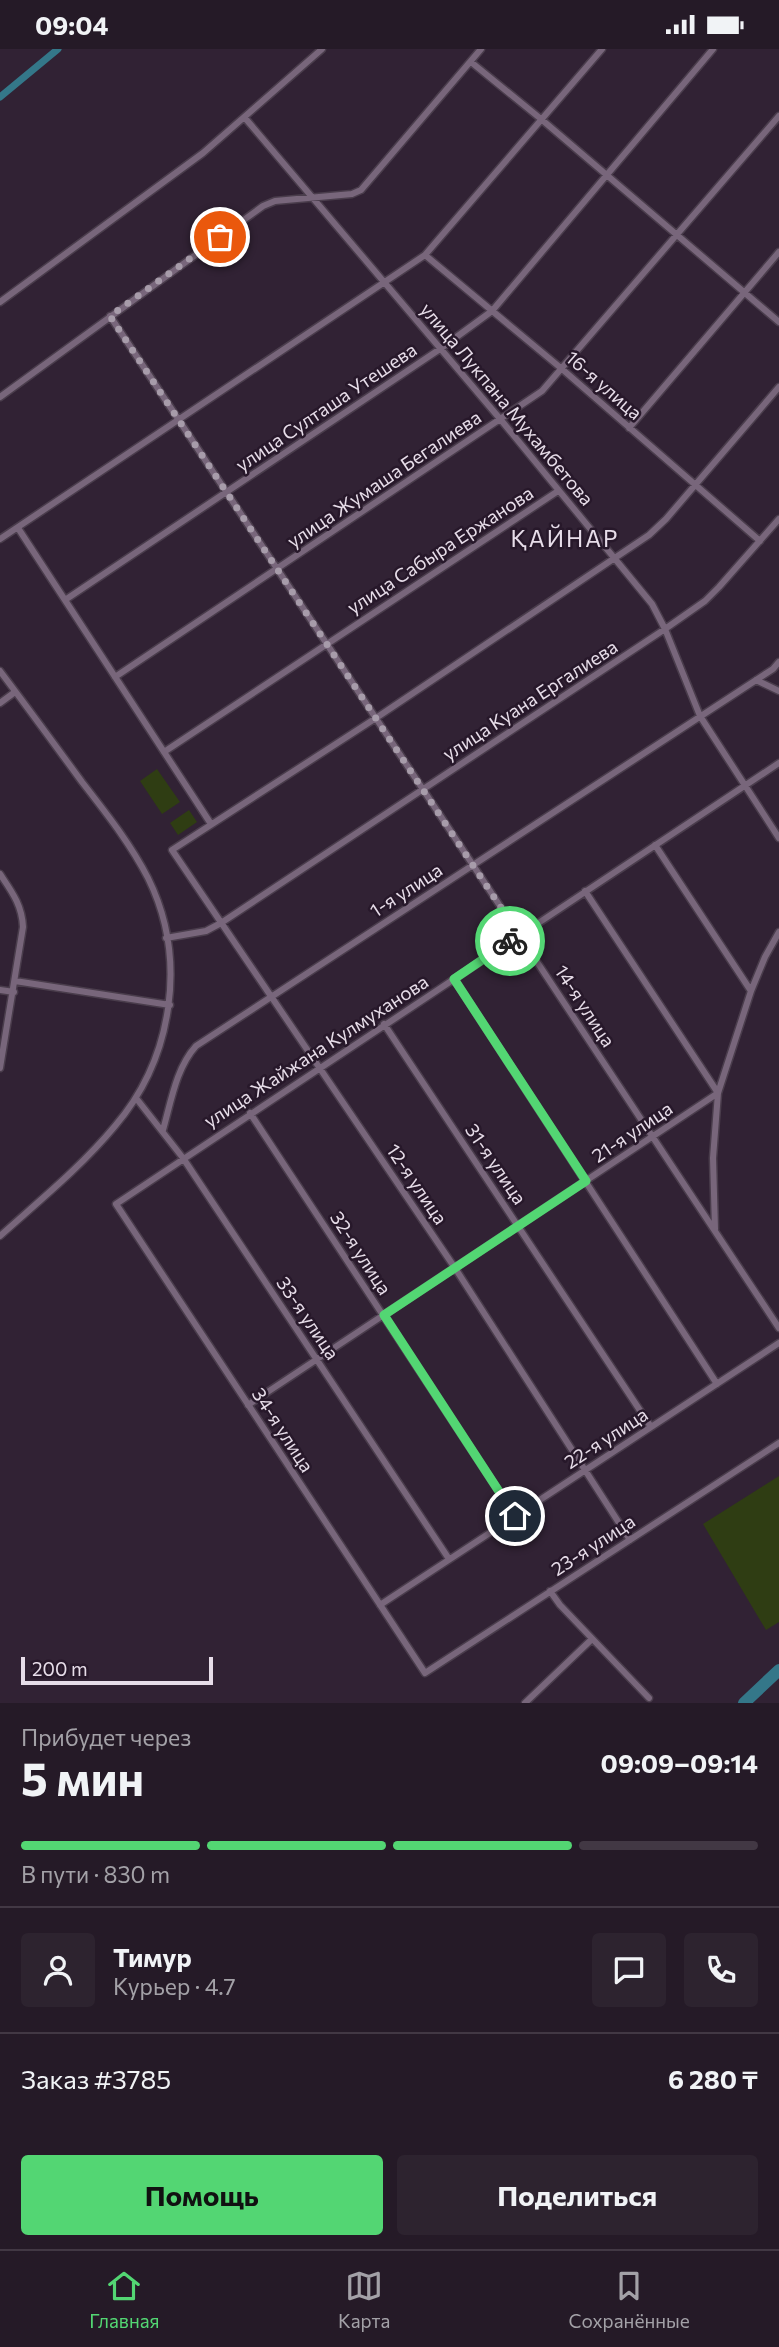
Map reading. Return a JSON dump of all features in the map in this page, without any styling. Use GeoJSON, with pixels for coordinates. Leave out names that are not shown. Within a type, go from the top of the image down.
{"type":"FeatureCollection","features":[{"type":"Feature","properties":{"kind":"street"},"geometry":{"type":"LineString","coordinates":[[0,302],[203,153],[322,49]]}},
{"type":"Feature","properties":{"kind":"street"},"geometry":{"type":"LineString","coordinates":[[0,397],[263,205],[311,196],[352,194],[361,190],[481,49]]}},
{"type":"Feature","properties":{"kind":"street"},"geometry":{"type":"LineString","coordinates":[[0,538],[425,255],[602,49]]}},
{"type":"Feature","properties":{"kind":"street","name":"улица Султаша Утешева"},"geometry":{"type":"LineString","coordinates":[[65,600],[440,349],[492,311],[713,49]]}},
{"type":"Feature","properties":{"kind":"street"},"geometry":{"type":"LineString","coordinates":[[471,62],[779,322]]}},
{"type":"Feature","properties":{"kind":"street","name":"улица Жумаша Бегалиева"},"geometry":{"type":"LineString","coordinates":[[115,677],[542,391],[779,115]]}},
{"type":"Feature","properties":{"kind":"street","name":"улица Лукпана Мухамбетова"},"geometry":{"type":"LineString","coordinates":[[245,118],[501,420],[652,604],[701,716],[779,838]]}},
{"type":"Feature","properties":{"kind":"street"},"geometry":{"type":"LineString","coordinates":[[629,428],[779,252]]}},
{"type":"Feature","properties":{"kind":"street","name":"16-я улица"},"geometry":{"type":"LineString","coordinates":[[425,255],[562,369],[760,541]]}},
{"type":"Feature","properties":{"kind":"street","name":"14-я улица"},"geometry":{"type":"LineString","coordinates":[[110,316],[779,1328]]}},
{"type":"Feature","properties":{"kind":"street"},"geometry":{"type":"LineString","coordinates":[[18,528],[211,824],[615,559],[666,519],[779,387]]}},
{"type":"Feature","properties":{"kind":"street","name":"улица Сабыра Ержанова"},"geometry":{"type":"LineString","coordinates":[[164,752],[558,491]]}},
{"type":"Feature","properties":{"kind":"street","name":"улица Куана Ергалиева"},"geometry":{"type":"LineString","coordinates":[[166,938],[206,931],[221,923],[665,629],[705,601],[779,519]]}},
{"type":"Feature","properties":{"kind":"street","name":"1-я улица"},"geometry":{"type":"LineString","coordinates":[[163,1130],[187,1056],[196,1046],[773,669],[779,662]]}},
{"type":"Feature","properties":{"kind":"street"},"geometry":{"type":"LineString","coordinates":[[0,671],[121,834],[148,879],[158,903],[171,970],[170,1005],[159,1051],[136,1098],[116,1126],[94,1149],[0,1236]]}},
{"type":"Feature","properties":{"kind":"street"},"geometry":{"type":"LineString","coordinates":[[756,680],[779,691]]}},
{"type":"Feature","properties":{"kind":"street"},"geometry":{"type":"LineString","coordinates":[[0,703],[15,692]]}},
{"type":"Feature","properties":{"kind":"street","name":"улица Жайжана Кулмуханова"},"geometry":{"type":"LineString","coordinates":[[116,1204],[779,763]]}},
{"type":"Feature","properties":{"kind":"street","name":"12-я улица"},"geometry":{"type":"LineString","coordinates":[[211,824],[172,851],[455,1268],[630,1540]]}},
{"type":"Feature","properties":{"kind":"street"},"geometry":{"type":"LineString","coordinates":[[655,845],[751,991]]}},
{"type":"Feature","properties":{"kind":"street"},"geometry":{"type":"LineString","coordinates":[[0,874],[16,896],[22,912],[15,981],[0,1068]]}},
{"type":"Feature","properties":{"kind":"street"},"geometry":{"type":"LineString","coordinates":[[585,891],[718,1093]]}},
{"type":"Feature","properties":{"kind":"street"},"geometry":{"type":"LineString","coordinates":[[715,1231],[713,1158],[718,1093],[751,991],[779,932]]}},
{"type":"Feature","properties":{"kind":"street"},"geometry":{"type":"LineString","coordinates":[[454,979],[717,1384]]}},
{"type":"Feature","properties":{"kind":"street"},"geometry":{"type":"LineString","coordinates":[[15,981],[170,1005]]}},
{"type":"Feature","properties":{"kind":"street"},"geometry":{"type":"LineString","coordinates":[[0,990],[13,992]]}},
{"type":"Feature","properties":{"kind":"street","name":"31-я улица"},"geometry":{"type":"LineString","coordinates":[[384,1024],[651,1427]]}},
{"type":"Feature","properties":{"kind":"street","name":"21-я улица"},"geometry":{"type":"LineString","coordinates":[[248,1405],[718,1093]]}},
{"type":"Feature","properties":{"kind":"street","name":"33-я улица"},"geometry":{"type":"LineString","coordinates":[[136,1098],[183,1158],[449,1559]]}},
{"type":"Feature","properties":{"kind":"street","name":"32-я улица"},"geometry":{"type":"LineString","coordinates":[[250,1113],[515,1516]]}},
{"type":"Feature","properties":{"kind":"street","name":"34-я улица"},"geometry":{"type":"LineString","coordinates":[[116,1204],[425,1673]]}},
{"type":"Feature","properties":{"kind":"street","name":"22-я улица"},"geometry":{"type":"LineString","coordinates":[[380,1605],[779,1343]]}},
{"type":"Feature","properties":{"kind":"street","name":"23-я улица"},"geometry":{"type":"LineString","coordinates":[[425,1673],[779,1443]]}},
{"type":"Feature","properties":{"kind":"street"},"geometry":{"type":"LineString","coordinates":[[550,1591],[559,1605],[649,1698]]}},
{"type":"Feature","properties":{"kind":"street"},"geometry":{"type":"LineString","coordinates":[[525,1703],[592,1639]]}},
{"type":"Feature","properties":{"kind":"green space"},"geometry":{"type":"Polygon","coordinates":[[[157,769],[180,802],[162,814],[140,781],[157,769]]]}},
{"type":"Feature","properties":{"kind":"green space"},"geometry":{"type":"Polygon","coordinates":[[[189,810],[197,822],[178,835],[170,823],[189,810]]]}},
{"type":"Feature","properties":{"kind":"green space"},"geometry":{"type":"Polygon","coordinates":[[[779,1476],[779,1622],[766,1630],[703,1524],[779,1476]]]}},
{"type":"Feature","properties":{"kind":"waterway"},"geometry":{"type":"LineString","coordinates":[[0,97],[58,49]]}},
{"type":"Feature","properties":{"kind":"waterway"},"geometry":{"type":"LineString","coordinates":[[744,1703],[779,1670]]}},
{"type":"Feature","properties":{"kind":"way so far"},"geometry":{"type":"LineString","coordinates":[[220,237],[110,316],[519,935],[510,941]]}},
{"type":"Feature","properties":{"kind":"district","name":"ҚАЙНАР"},"geometry":{"type":"Point","coordinates":[565,539]}},
{"type":"Feature","properties":{"kind":"route"},"geometry":{"type":"LineString","coordinates":[[510,941],[454,979],[586,1181],[384,1315],[515,1516]]}}]}
